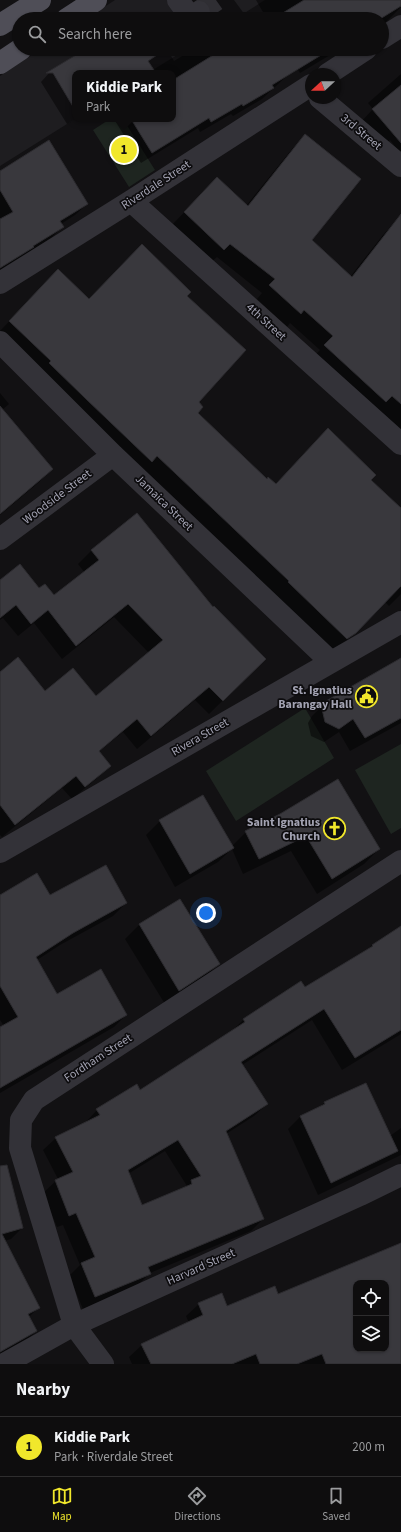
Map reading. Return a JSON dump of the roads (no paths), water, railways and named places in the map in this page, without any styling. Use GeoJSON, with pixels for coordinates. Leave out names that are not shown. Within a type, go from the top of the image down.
{"type":"FeatureCollection","features":[{"type":"Feature","properties":{"kind":"main road"},"geometry":{"type":"LineString","coordinates":[[21,12],[40,0]]}},
{"type":"Feature","properties":{"kind":"main road"},"geometry":{"type":"LineString","coordinates":[[78,12],[96,0]]}},
{"type":"Feature","properties":{"kind":"main road"},"geometry":{"type":"LineString","coordinates":[[0,25],[12,18]]}},
{"type":"Feature","properties":{"kind":"main road"},"geometry":{"type":"LineString","coordinates":[[0,63],[12,55]]}},
{"type":"Feature","properties":{"kind":"street"},"geometry":{"type":"LineString","coordinates":[[178,0],[187,12]]}},
{"type":"Feature","properties":{"kind":"street"},"geometry":{"type":"LineString","coordinates":[[389,34],[401,26]]}},
{"type":"Feature","properties":{"kind":"street"},"geometry":{"type":"LineString","coordinates":[[337,68],[355,56]]}},
{"type":"Feature","properties":{"kind":"street","name":"Riverdale Street"},"geometry":{"type":"LineString","coordinates":[[0,283],[305,95]]}},
{"type":"Feature","properties":{"kind":"street","name":"3rd Street"},"geometry":{"type":"LineString","coordinates":[[329,104],[401,166]]}},
{"type":"Feature","properties":{"kind":"street","name":"4th Street"},"geometry":{"type":"LineString","coordinates":[[131,201],[401,444]]}},
{"type":"Feature","properties":{"kind":"street","name":"Jamaica Street"},"geometry":{"type":"LineString","coordinates":[[0,342],[113,455],[330,662]]}},
{"type":"Feature","properties":{"kind":"street","name":"Woodside Street"},"geometry":{"type":"LineString","coordinates":[[0,539],[113,455]]}},
{"type":"Feature","properties":{"kind":"street","name":"Rivera Street"},"geometry":{"type":"LineString","coordinates":[[0,852],[401,622]]}},
{"type":"Feature","properties":{"kind":"street","name":"Fordham Street"},"geometry":{"type":"LineString","coordinates":[[103,1364],[74,1325],[20,1148],[21,1120],[34,1100],[401,861]]}},
{"type":"Feature","properties":{"kind":"street","name":"Harvard Street"},"geometry":{"type":"LineString","coordinates":[[4,1364],[74,1325],[401,1175]]}},
{"type":"Feature","properties":{"kind":"tunnel"},"geometry":{"type":"LineString","coordinates":[[199,12],[216,0]]}},
{"type":"Feature","properties":{"kind":"place","name":"Kiddie Park"},"geometry":{"type":"Point","coordinates":[124,150]}},
{"type":"Feature","properties":{"kind":"place","name":"St. Ignatius Barangay Hall"},"geometry":{"type":"Point","coordinates":[367,697]}},
{"type":"Feature","properties":{"kind":"place","name":"Saint Ignatius Church"},"geometry":{"type":"Point","coordinates":[335,829]}}]}
